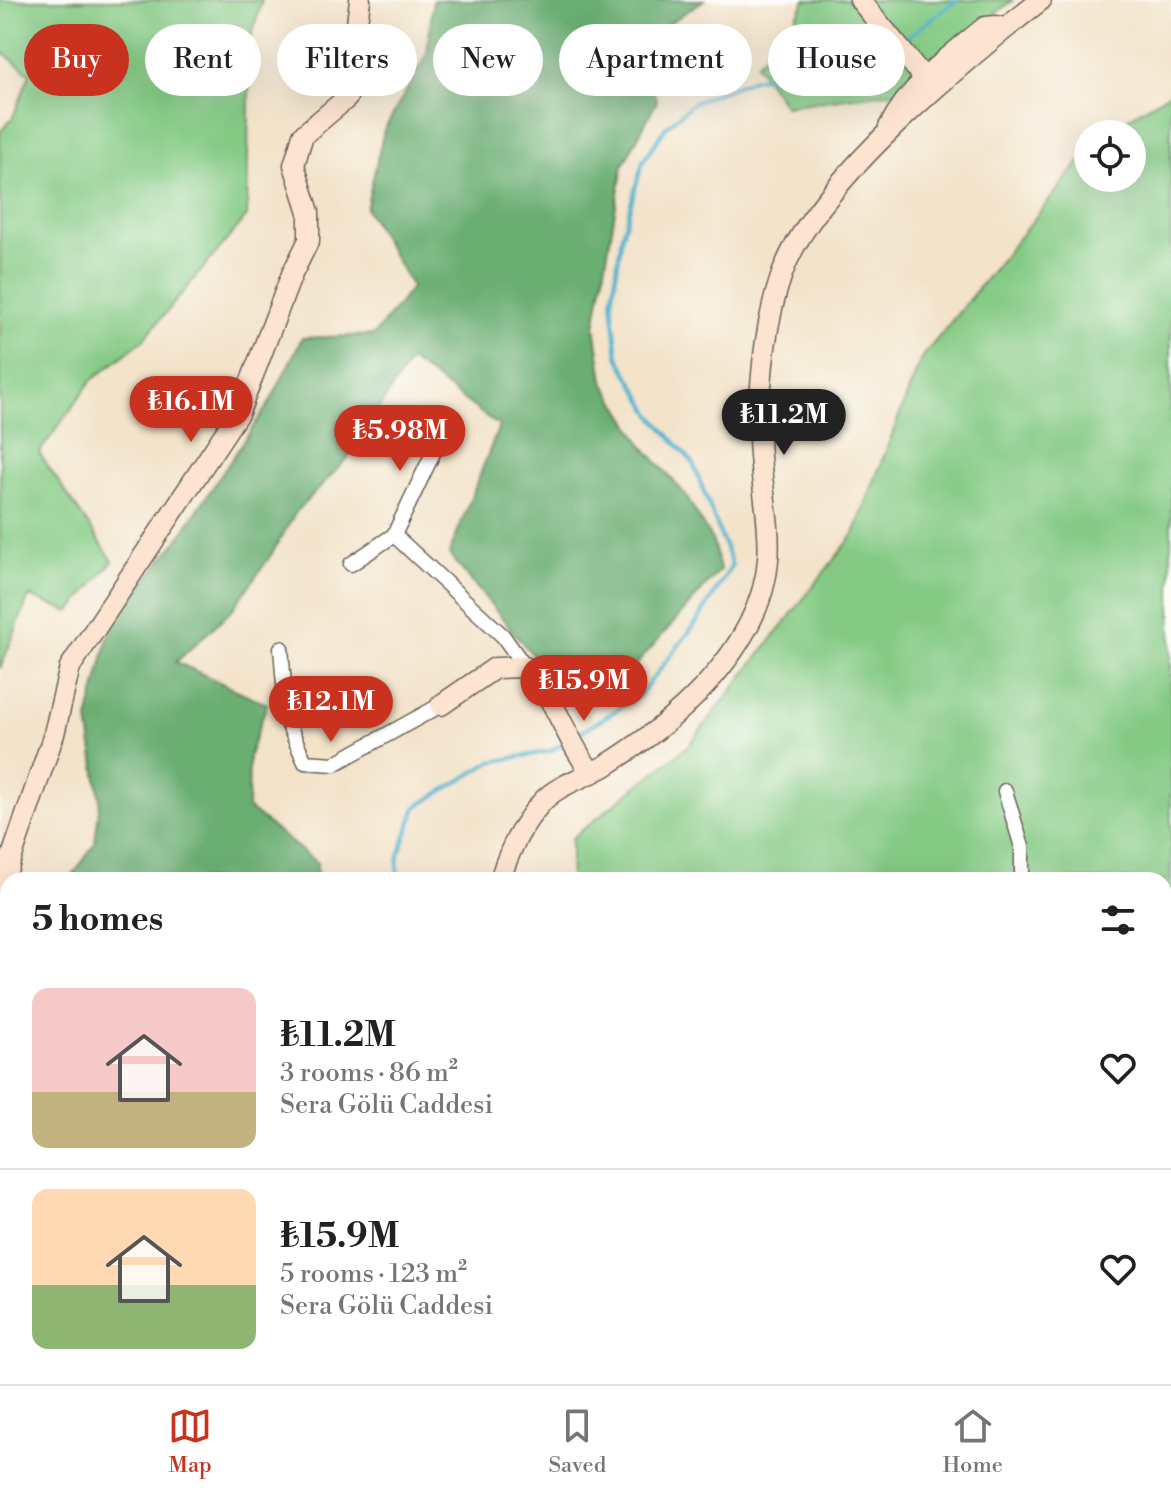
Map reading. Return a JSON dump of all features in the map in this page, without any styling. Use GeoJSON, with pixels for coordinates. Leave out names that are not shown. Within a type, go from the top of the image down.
{"type":"FeatureCollection","features":[{"type":"Feature","properties":{"kind":"street"},"geometry":{"type":"LineString","coordinates":[[7,872],[54,734],[70,667],[239,412],[287,287],[309,240],[309,212],[294,165],[303,135],[347,98],[360,0]]}},
{"type":"Feature","properties":{"kind":"street"},"geometry":{"type":"LineString","coordinates":[[860,0],[918,71]]}},
{"type":"Feature","properties":{"kind":"street"},"geometry":{"type":"LineString","coordinates":[[502,872],[512,841],[544,799],[592,773],[668,723],[733,651],[750,621],[770,566],[769,515],[759,431],[765,346],[782,273],[811,221],[847,176],[933,90],[1041,0]]}},
{"type":"Feature","properties":{"kind":"street"},"geometry":{"type":"LineString","coordinates":[[882,142],[918,71],[985,27],[1009,25]]}},
{"type":"Feature","properties":{"kind":"street"},"geometry":{"type":"LineString","coordinates":[[351,564],[394,535],[434,451],[442,424]]}},
{"type":"Feature","properties":{"kind":"street"},"geometry":{"type":"LineString","coordinates":[[394,535],[503,636],[543,686],[578,756],[592,773]]}},
{"type":"Feature","properties":{"kind":"street"},"geometry":{"type":"LineString","coordinates":[[281,648],[287,721],[305,762],[334,764],[441,705],[495,668],[525,667]]}},
{"type":"Feature","properties":{"kind":"street"},"geometry":{"type":"LineString","coordinates":[[1005,791],[1022,847],[1022,872]]}},
{"type":"Feature","properties":{"kind":"street"},"geometry":{"type":"LineString","coordinates":[[0,1104],[0,1130]]}},
{"type":"Feature","properties":{"kind":"green space"},"geometry":{"type":"Polygon","coordinates":[[[0,0],[262,0],[255,24],[145,24],[145,96],[249,96],[247,216],[143,340],[92,380],[39,453],[113,561],[70,612],[29,596],[0,669],[0,132],[13,117],[24,89],[24,96],[129,96],[129,24],[24,24],[24,69],[0,50],[0,0]]]}},
{"type":"Feature","properties":{"kind":"green space"},"geometry":{"type":"Polygon","coordinates":[[[433,0],[704,0],[668,24],[559,24],[559,96],[655,96],[657,101],[623,165],[595,326],[603,381],[643,446],[685,494],[713,542],[720,570],[620,683],[569,699],[449,554],[499,426],[410,360],[347,459],[296,512],[271,555],[232,610],[176,662],[267,704],[249,756],[248,808],[317,863],[317,872],[75,872],[95,843],[100,799],[88,720],[111,625],[176,542],[270,402],[302,338],[374,335],[412,287],[366,209],[384,130],[403,96],[417,96],[417,72],[427,54],[433,0]]]}},
{"type":"Feature","properties":{"kind":"green space"},"geometry":{"type":"Polygon","coordinates":[[[805,0],[1013,0],[905,83],[905,24],[793,24],[805,0]]]}},
{"type":"Feature","properties":{"kind":"green space"},"geometry":{"type":"Polygon","coordinates":[[[768,51],[768,81],[756,64],[768,51]]]}},
{"type":"Feature","properties":{"kind":"green space"},"geometry":{"type":"Polygon","coordinates":[[[1171,92],[1171,872],[570,872],[572,838],[689,745],[854,534],[921,359],[1074,169],[1074,192],[1146,192],[1146,120],[1125,120],[1171,92]]]}},
{"type":"Feature","properties":{"kind":"green space"},"geometry":{"type":"Polygon","coordinates":[[[778,96],[862,96],[785,106],[778,96]]]}},
{"type":"Feature","properties":{"kind":"waterway"},"geometry":{"type":"LineString","coordinates":[[905,39],[957,0]]}},
{"type":"Feature","properties":{"kind":"waterway"},"geometry":{"type":"LineString","coordinates":[[576,735],[639,696],[697,622],[732,565],[693,463],[653,417],[618,357],[612,302],[622,235],[643,161],[667,126],[693,103],[756,78],[768,77]]}},
{"type":"Feature","properties":{"kind":"waterway"},"geometry":{"type":"LineString","coordinates":[[397,872],[398,858],[416,807],[491,762],[551,751],[565,742]]}}]}
